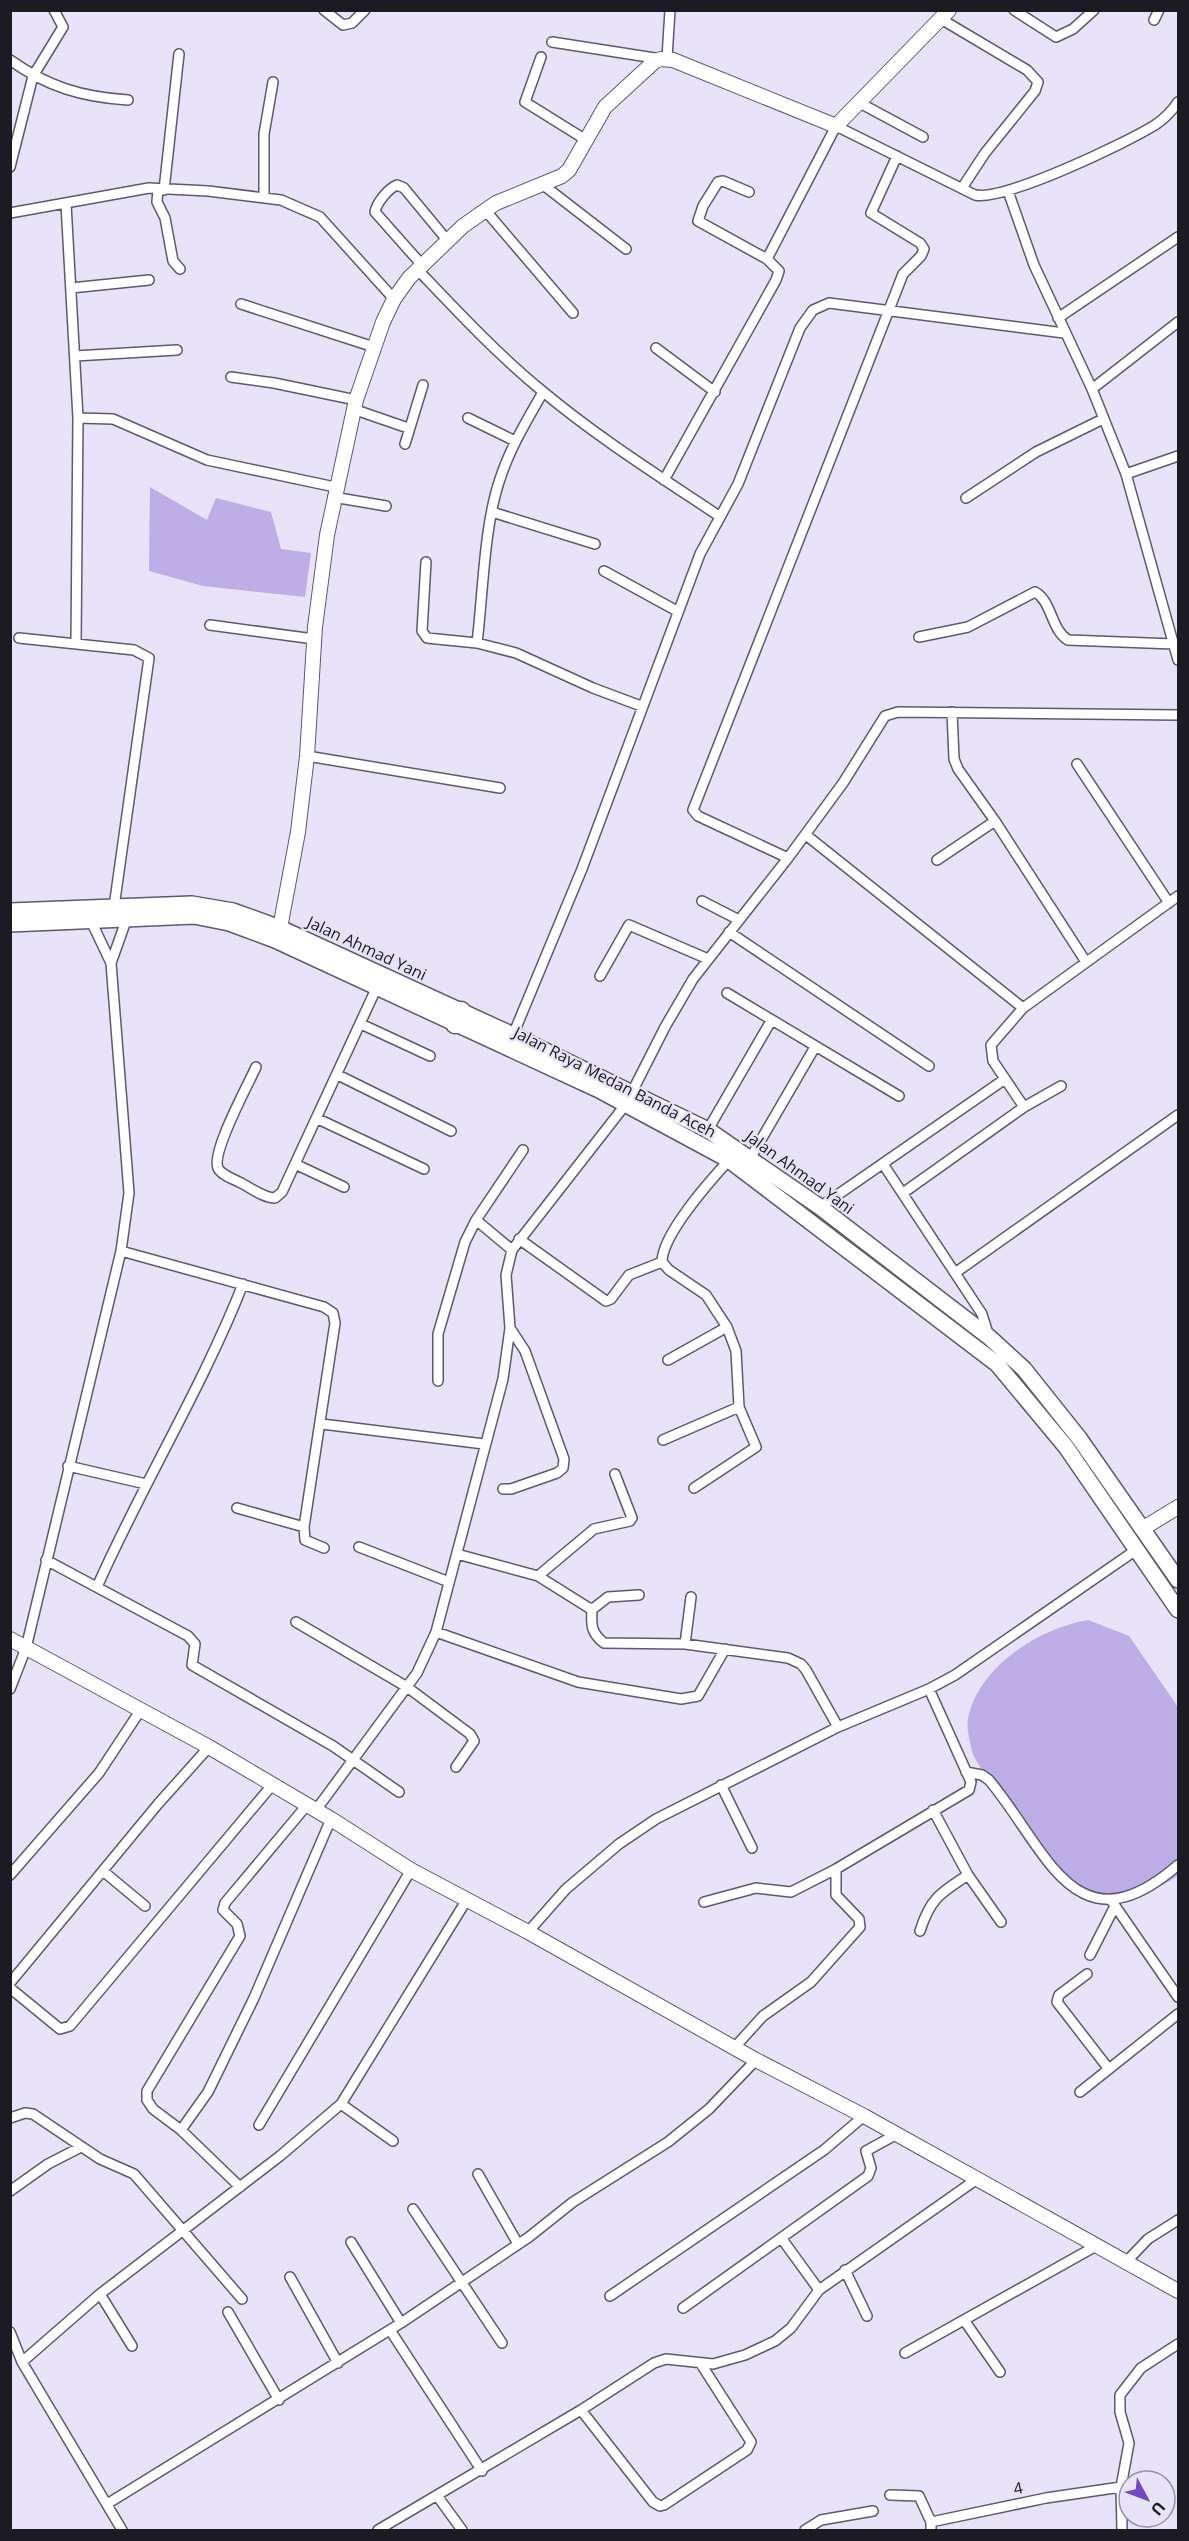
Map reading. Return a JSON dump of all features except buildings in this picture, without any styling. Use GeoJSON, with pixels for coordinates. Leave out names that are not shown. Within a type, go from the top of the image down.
{"type":"FeatureCollection","features":[{"type":"Feature","properties":{"kind":"main road","name":"Jalan Ahmad Yani"},"geometry":{"type":"LineString","coordinates":[[10,911],[207,905],[233,911],[280,928],[458,1018],[513,1035],[629,1098],[751,1157],[990,1337],[1040,1387],[1179,1580]]}},
{"type":"Feature","properties":{"kind":"main road","name":"Jalan Raya Medan Banda Aceh"},"geometry":{"type":"LineString","coordinates":[[10,924],[194,916],[229,923],[275,940],[376,989],[458,1018],[629,1098]]}},
{"type":"Feature","properties":{"kind":"main road","name":"Jalan Raya Medan Banda Aceh"},"geometry":{"type":"LineString","coordinates":[[704,1136],[729,1160],[997,1364],[1066,1447],[1179,1610]]}},
{"type":"Feature","properties":{"kind":"street"},"geometry":{"type":"LineString","coordinates":[[10,167],[33,76],[63,27],[54,10]]}},
{"type":"Feature","properties":{"kind":"street"},"geometry":{"type":"LineString","coordinates":[[324,10],[343,25],[352,23],[365,10]]}},
{"type":"Feature","properties":{"kind":"street"},"geometry":{"type":"LineString","coordinates":[[664,58],[670,10]]}},
{"type":"Feature","properties":{"kind":"street"},"geometry":{"type":"LineString","coordinates":[[1014,10],[1056,37],[1073,29],[1094,10]]}},
{"type":"Feature","properties":{"kind":"street"},"geometry":{"type":"LineString","coordinates":[[1154,20],[1159,10]]}},
{"type":"Feature","properties":{"kind":"street"},"geometry":{"type":"LineString","coordinates":[[767,259],[836,126],[945,15],[1027,70],[1038,82],[1035,91],[985,153],[962,188]]}},
{"type":"Feature","properties":{"kind":"street"},"geometry":{"type":"LineString","coordinates":[[552,42],[664,58],[836,126],[980,196],[1008,191],[1115,146],[1156,124],[1179,102]]}},
{"type":"Feature","properties":{"kind":"street"},"geometry":{"type":"LineString","coordinates":[[179,54],[161,189],[157,202],[165,218],[173,261],[180,269]]}},
{"type":"Feature","properties":{"kind":"street"},"geometry":{"type":"LineString","coordinates":[[541,57],[525,102],[586,140]]}},
{"type":"Feature","properties":{"kind":"street"},"geometry":{"type":"LineString","coordinates":[[280,928],[295,855],[308,756],[320,575],[334,492],[355,405],[374,347],[394,299],[419,267],[447,240],[485,210],[506,198],[542,184],[569,170],[605,107],[648,67],[664,58]]}},
{"type":"Feature","properties":{"kind":"street"},"geometry":{"type":"LineString","coordinates":[[10,60],[33,76],[74,93],[128,100]]}},
{"type":"Feature","properties":{"kind":"street"},"geometry":{"type":"LineString","coordinates":[[264,197],[264,134],[273,82]]}},
{"type":"Feature","properties":{"kind":"street"},"geometry":{"type":"LineString","coordinates":[[858,102],[923,137]]}},
{"type":"Feature","properties":{"kind":"street"},"geometry":{"type":"LineString","coordinates":[[788,858],[698,816],[693,810],[903,273],[921,256],[924,249],[920,243],[871,213],[897,156]]}},
{"type":"Feature","properties":{"kind":"street"},"geometry":{"type":"LineString","coordinates":[[664,480],[715,392],[778,274],[778,269],[767,259],[698,221],[703,206],[718,182],[723,181],[749,192]]}},
{"type":"Feature","properties":{"kind":"street"},"geometry":{"type":"LineString","coordinates":[[542,184],[626,249]]}},
{"type":"Feature","properties":{"kind":"street"},"geometry":{"type":"LineString","coordinates":[[447,240],[404,188],[394,186],[376,206],[375,212],[419,267],[489,344],[543,392],[664,480],[719,516]]}},
{"type":"Feature","properties":{"kind":"street"},"geometry":{"type":"LineString","coordinates":[[10,213],[134,190],[161,189],[281,200],[320,218],[394,299]]}},
{"type":"Feature","properties":{"kind":"street"},"geometry":{"type":"LineString","coordinates":[[1008,191],[1034,265],[1092,389],[1126,474],[1179,660]]}},
{"type":"Feature","properties":{"kind":"street"},"geometry":{"type":"LineString","coordinates":[[66,204],[78,418],[76,643]]}},
{"type":"Feature","properties":{"kind":"street"},"geometry":{"type":"LineString","coordinates":[[485,210],[573,313]]}},
{"type":"Feature","properties":{"kind":"street"},"geometry":{"type":"LineString","coordinates":[[1058,318],[1179,237]]}},
{"type":"Feature","properties":{"kind":"street"},"geometry":{"type":"LineString","coordinates":[[71,288],[149,280]]}},
{"type":"Feature","properties":{"kind":"street"},"geometry":{"type":"LineString","coordinates":[[513,1035],[582,869],[641,706],[700,554],[738,484],[800,328],[813,309],[829,303],[1064,333]]}},
{"type":"Feature","properties":{"kind":"street"},"geometry":{"type":"LineString","coordinates":[[241,304],[374,347]]}},
{"type":"Feature","properties":{"kind":"street"},"geometry":{"type":"LineString","coordinates":[[1092,389],[1179,322]]}},
{"type":"Feature","properties":{"kind":"street"},"geometry":{"type":"LineString","coordinates":[[656,348],[715,392]]}},
{"type":"Feature","properties":{"kind":"street"},"geometry":{"type":"LineString","coordinates":[[75,356],[177,350]]}},
{"type":"Feature","properties":{"kind":"street"},"geometry":{"type":"LineString","coordinates":[[231,377],[355,405],[408,428]]}},
{"type":"Feature","properties":{"kind":"street"},"geometry":{"type":"LineString","coordinates":[[405,444],[423,385]]}},
{"type":"Feature","properties":{"kind":"street"},"geometry":{"type":"LineString","coordinates":[[477,644],[492,512],[499,480],[515,441],[543,392]]}},
{"type":"Feature","properties":{"kind":"street"},"geometry":{"type":"LineString","coordinates":[[468,417],[515,441]]}},
{"type":"Feature","properties":{"kind":"street"},"geometry":{"type":"LineString","coordinates":[[78,418],[113,419],[207,460],[386,506]]}},
{"type":"Feature","properties":{"kind":"street"},"geometry":{"type":"LineString","coordinates":[[966,498],[1036,452],[1103,419]]}},
{"type":"Feature","properties":{"kind":"street"},"geometry":{"type":"LineString","coordinates":[[1126,474],[1179,456]]}},
{"type":"Feature","properties":{"kind":"street"},"geometry":{"type":"LineString","coordinates":[[492,512],[595,544]]}},
{"type":"Feature","properties":{"kind":"street"},"geometry":{"type":"LineString","coordinates":[[426,562],[423,635],[436,640],[477,644],[516,653],[641,706]]}},
{"type":"Feature","properties":{"kind":"street"},"geometry":{"type":"LineString","coordinates":[[604,571],[677,611]]}},
{"type":"Feature","properties":{"kind":"street"},"geometry":{"type":"LineString","coordinates":[[919,637],[968,627],[1035,592],[1041,597],[1065,639],[1174,644]]}},
{"type":"Feature","properties":{"kind":"street"},"geometry":{"type":"LineString","coordinates":[[210,625],[314,639]]}},
{"type":"Feature","properties":{"kind":"street"},"geometry":{"type":"LineString","coordinates":[[19,638],[134,650],[146,655],[149,662],[114,907]]}},
{"type":"Feature","properties":{"kind":"street"},"geometry":{"type":"LineString","coordinates":[[240,2187],[181,2130],[149,2104],[147,2091],[240,1936],[237,1924],[223,1910],[225,1903],[353,1759],[426,1658],[436,1632],[503,1379],[510,1328],[506,1275],[512,1250],[519,1239],[629,1098],[674,1010],[708,959],[806,835],[843,783],[885,716],[898,712],[952,712],[1179,716]]}},
{"type":"Feature","properties":{"kind":"street"},"geometry":{"type":"LineString","coordinates":[[952,712],[954,759],[958,769],[995,820],[1086,962]]}},
{"type":"Feature","properties":{"kind":"street"},"geometry":{"type":"LineString","coordinates":[[308,756],[500,788]]}},
{"type":"Feature","properties":{"kind":"street"},"geometry":{"type":"LineString","coordinates":[[1077,765],[1169,903]]}},
{"type":"Feature","properties":{"kind":"street"},"geometry":{"type":"LineString","coordinates":[[937,860],[995,820]]}},
{"type":"Feature","properties":{"kind":"street"},"geometry":{"type":"LineString","coordinates":[[806,835],[1023,1008]]}},
{"type":"Feature","properties":{"kind":"street"},"geometry":{"type":"LineString","coordinates":[[1024,1107],[1005,1079],[990,1050],[994,1041],[1023,1008],[1179,896]]}},
{"type":"Feature","properties":{"kind":"street"},"geometry":{"type":"LineString","coordinates":[[702,901],[739,920]]}},
{"type":"Feature","properties":{"kind":"street"},"geometry":{"type":"LineString","coordinates":[[111,963],[127,918]]}},
{"type":"Feature","properties":{"kind":"street"},"geometry":{"type":"LineString","coordinates":[[10,1689],[26,1648],[121,1251],[129,1193],[111,963],[91,921]]}},
{"type":"Feature","properties":{"kind":"street"},"geometry":{"type":"LineString","coordinates":[[600,976],[629,925],[708,959]]}},
{"type":"Feature","properties":{"kind":"street"},"geometry":{"type":"LineString","coordinates":[[729,932],[929,1066]]}},
{"type":"Feature","properties":{"kind":"street"},"geometry":{"type":"LineString","coordinates":[[256,1067],[221,1145],[217,1156],[218,1168],[265,1196],[275,1198],[282,1192],[376,989]]}},
{"type":"Feature","properties":{"kind":"street"},"geometry":{"type":"LineString","coordinates":[[727,993],[899,1096]]}},
{"type":"Feature","properties":{"kind":"street"},"geometry":{"type":"LineString","coordinates":[[704,1136],[771,1021]]}},
{"type":"Feature","properties":{"kind":"street"},"geometry":{"type":"LineString","coordinates":[[361,1024],[430,1056]]}},
{"type":"Feature","properties":{"kind":"street"},"geometry":{"type":"LineString","coordinates":[[751,1157],[815,1047]]}},
{"type":"Feature","properties":{"kind":"street"},"geometry":{"type":"LineString","coordinates":[[338,1075],[451,1131]]}},
{"type":"Feature","properties":{"kind":"street"},"geometry":{"type":"LineString","coordinates":[[820,1207],[1005,1079]]}},
{"type":"Feature","properties":{"kind":"street"},"geometry":{"type":"LineString","coordinates":[[903,1193],[1024,1107],[1061,1086]]}},
{"type":"Feature","properties":{"kind":"street"},"geometry":{"type":"LineString","coordinates":[[954,1273],[1179,1115]]}},
{"type":"Feature","properties":{"kind":"street"},"geometry":{"type":"LineString","coordinates":[[316,1118],[424,1169]]}},
{"type":"Feature","properties":{"kind":"street"},"geometry":{"type":"LineString","coordinates":[[438,1381],[438,1334],[456,1269],[476,1220],[523,1150]]}},
{"type":"Feature","properties":{"kind":"street"},"geometry":{"type":"LineString","coordinates":[[662,1262],[665,1249],[684,1216],[698,1195],[729,1160]]}},
{"type":"Feature","properties":{"kind":"street"},"geometry":{"type":"LineString","coordinates":[[295,1164],[344,1187]]}},
{"type":"Feature","properties":{"kind":"street"},"geometry":{"type":"LineString","coordinates":[[883,1164],[982,1314],[990,1337]]}},
{"type":"Feature","properties":{"kind":"street"},"geometry":{"type":"LineString","coordinates":[[476,1220],[512,1250]]}},
{"type":"Feature","properties":{"kind":"street"},"geometry":{"type":"LineString","coordinates":[[519,1239],[606,1301],[630,1275],[662,1262]]}},
{"type":"Feature","properties":{"kind":"street"},"geometry":{"type":"LineString","coordinates":[[121,1251],[324,1307],[333,1313],[335,1323],[322,1424],[304,1527],[305,1540],[324,1548]]}},
{"type":"Feature","properties":{"kind":"street"},"geometry":{"type":"LineString","coordinates":[[662,1262],[669,1270],[706,1295],[727,1327],[736,1351],[739,1407],[756,1444],[755,1450],[694,1488]]}},
{"type":"Feature","properties":{"kind":"street"},"geometry":{"type":"LineString","coordinates":[[97,1587],[116,1542],[227,1324],[243,1284]]}},
{"type":"Feature","properties":{"kind":"street"},"geometry":{"type":"LineString","coordinates":[[668,1360],[727,1327]]}},
{"type":"Feature","properties":{"kind":"street"},"geometry":{"type":"LineString","coordinates":[[502,1489],[512,1489],[557,1473],[563,1468],[564,1460],[525,1351],[510,1328]]}},
{"type":"Feature","properties":{"kind":"street"},"geometry":{"type":"LineString","coordinates":[[663,1440],[739,1407]]}},
{"type":"Feature","properties":{"kind":"street"},"geometry":{"type":"LineString","coordinates":[[322,1424],[484,1444]]}},
{"type":"Feature","properties":{"kind":"street"},"geometry":{"type":"LineString","coordinates":[[68,1466],[146,1484]]}},
{"type":"Feature","properties":{"kind":"street"},"geometry":{"type":"LineString","coordinates":[[538,1576],[594,1528],[630,1521],[632,1518],[615,1474]]}},
{"type":"Feature","properties":{"kind":"street"},"geometry":{"type":"LineString","coordinates":[[1142,1529],[1179,1507]]}},
{"type":"Feature","properties":{"kind":"street"},"geometry":{"type":"LineString","coordinates":[[237,1508],[304,1527]]}},
{"type":"Feature","properties":{"kind":"street"},"geometry":{"type":"LineString","coordinates":[[359,1547],[449,1582]]}},
{"type":"Feature","properties":{"kind":"street"},"geometry":{"type":"LineString","coordinates":[[528,1932],[567,1889],[619,1844],[656,1819],[838,1727],[929,1689],[983,1658],[1136,1550]]}},
{"type":"Feature","properties":{"kind":"street"},"geometry":{"type":"LineString","coordinates":[[457,1554],[538,1576],[592,1609]]}},
{"type":"Feature","properties":{"kind":"street"},"geometry":{"type":"LineString","coordinates":[[46,1560],[194,1641],[192,1665],[353,1759],[399,1792]]}},
{"type":"Feature","properties":{"kind":"street"},"geometry":{"type":"LineString","coordinates":[[639,1595],[608,1597],[592,1609],[591,1627],[595,1636],[604,1643],[685,1644],[776,1655],[801,1664],[838,1727]]}},
{"type":"Feature","properties":{"kind":"street"},"geometry":{"type":"LineString","coordinates":[[685,1644],[692,1597]]}},
{"type":"Feature","properties":{"kind":"street"},"geometry":{"type":"LineString","coordinates":[[296,1622],[407,1687],[472,1736],[474,1741],[456,1767]]}},
{"type":"Feature","properties":{"kind":"street"},"geometry":{"type":"LineString","coordinates":[[436,1632],[552,1675],[603,1687],[681,1699],[698,1696],[725,1649]]}},
{"type":"Feature","properties":{"kind":"street"},"geometry":{"type":"LineString","coordinates":[[10,1639],[209,1746],[411,1870],[466,1901],[528,1932],[734,2048],[897,2134],[1179,2291]]}},
{"type":"Feature","properties":{"kind":"street"},"geometry":{"type":"LineString","coordinates":[[704,1902],[756,1888],[787,1893],[836,1869],[969,1790],[971,1782],[929,1689]]}},
{"type":"Feature","properties":{"kind":"street"},"geometry":{"type":"LineString","coordinates":[[10,1875],[99,1773],[141,1711]]}},
{"type":"Feature","properties":{"kind":"street"},"geometry":{"type":"LineString","coordinates":[[10,1983],[209,1746]]}},
{"type":"Feature","properties":{"kind":"street"},"geometry":{"type":"LineString","coordinates":[[966,1772],[982,1775],[989,1780],[1066,1884],[1085,1895],[1113,1903],[1179,1997]]}},
{"type":"Feature","properties":{"kind":"street"},"geometry":{"type":"LineString","coordinates":[[10,1988],[60,2029],[70,2026],[273,1784]]}},
{"type":"Feature","properties":{"kind":"street"},"geometry":{"type":"LineString","coordinates":[[721,1785],[752,1848]]}},
{"type":"Feature","properties":{"kind":"street"},"geometry":{"type":"LineString","coordinates":[[933,1810],[968,1875],[1001,1922]]}},
{"type":"Feature","properties":{"kind":"street"},"geometry":{"type":"LineString","coordinates":[[181,2130],[208,2092],[254,1998],[331,1819]]}},
{"type":"Feature","properties":{"kind":"street"},"geometry":{"type":"LineString","coordinates":[[1090,1955],[1113,1903],[1135,1893],[1179,1865]]}},
{"type":"Feature","properties":{"kind":"street"},"geometry":{"type":"LineString","coordinates":[[734,2048],[763,2016],[811,1982],[860,1927],[859,1919],[836,1895],[836,1869]]}},
{"type":"Feature","properties":{"kind":"street"},"geometry":{"type":"LineString","coordinates":[[103,1870],[145,1906]]}},
{"type":"Feature","properties":{"kind":"street"},"geometry":{"type":"LineString","coordinates":[[259,2125],[411,1870]]}},
{"type":"Feature","properties":{"kind":"street"},"geometry":{"type":"LineString","coordinates":[[920,1931],[928,1908],[936,1897],[968,1875]]}},
{"type":"Feature","properties":{"kind":"street"},"geometry":{"type":"LineString","coordinates":[[22,2362],[100,2294],[240,2187],[342,2104],[466,1901]]}},
{"type":"Feature","properties":{"kind":"street"},"geometry":{"type":"LineString","coordinates":[[1087,1974],[1059,1995],[1057,2002],[1108,2068]]}},
{"type":"Feature","properties":{"kind":"street"},"geometry":{"type":"LineString","coordinates":[[1080,2092],[1179,2014]]}},
{"type":"Feature","properties":{"kind":"street"},"geometry":{"type":"LineString","coordinates":[[113,2501],[401,2323],[518,2244],[573,2202],[668,2142],[709,2109],[756,2060]]}},
{"type":"Feature","properties":{"kind":"street"},"geometry":{"type":"LineString","coordinates":[[342,2104],[393,2141]]}},
{"type":"Feature","properties":{"kind":"street"},"geometry":{"type":"LineString","coordinates":[[10,2118],[25,2113],[33,2114],[114,2167],[134,2174],[242,2299]]}},
{"type":"Feature","properties":{"kind":"street"},"geometry":{"type":"LineString","coordinates":[[610,2296],[824,2150],[864,2116]]}},
{"type":"Feature","properties":{"kind":"street"},"geometry":{"type":"LineString","coordinates":[[683,2308],[868,2176],[872,2168],[866,2151],[897,2134]]}},
{"type":"Feature","properties":{"kind":"street"},"geometry":{"type":"LineString","coordinates":[[10,2191],[48,2164],[81,2146]]}},
{"type":"Feature","properties":{"kind":"street"},"geometry":{"type":"LineString","coordinates":[[478,2174],[518,2244]]}},
{"type":"Feature","properties":{"kind":"street"},"geometry":{"type":"LineString","coordinates":[[378,2530],[438,2497],[660,2360],[701,2364],[745,2355],[776,2341],[791,2328],[819,2290],[977,2180]]}},
{"type":"Feature","properties":{"kind":"street"},"geometry":{"type":"LineString","coordinates":[[413,2209],[502,2343]]}},
{"type":"Feature","properties":{"kind":"street"},"geometry":{"type":"LineString","coordinates":[[1126,2262],[1148,2239],[1179,2220]]}},
{"type":"Feature","properties":{"kind":"street"},"geometry":{"type":"LineString","coordinates":[[782,2239],[819,2290]]}},
{"type":"Feature","properties":{"kind":"street"},"geometry":{"type":"LineString","coordinates":[[351,2242],[401,2323]]}},
{"type":"Feature","properties":{"kind":"street"},"geometry":{"type":"LineString","coordinates":[[905,2353],[1096,2246]]}},
{"type":"Feature","properties":{"kind":"street"},"geometry":{"type":"LineString","coordinates":[[845,2270],[867,2316]]}},
{"type":"Feature","properties":{"kind":"street"},"geometry":{"type":"LineString","coordinates":[[290,2277],[338,2363]]}},
{"type":"Feature","properties":{"kind":"street"},"geometry":{"type":"LineString","coordinates":[[100,2294],[132,2346]]}},
{"type":"Feature","properties":{"kind":"street"},"geometry":{"type":"LineString","coordinates":[[228,2312],[279,2400]]}},
{"type":"Feature","properties":{"kind":"street"},"geometry":{"type":"LineString","coordinates":[[964,2320],[1000,2372]]}},
{"type":"Feature","properties":{"kind":"street"},"geometry":{"type":"LineString","coordinates":[[390,2330],[482,2470]]}},
{"type":"Feature","properties":{"kind":"street"},"geometry":{"type":"LineString","coordinates":[[10,2332],[22,2362],[113,2501],[121,2530]]}},
{"type":"Feature","properties":{"kind":"street"},"geometry":{"type":"LineString","coordinates":[[1124,2469],[1129,2443],[1120,2412],[1120,2395],[1141,2368],[1179,2343]]}},
{"type":"Feature","properties":{"kind":"street"},"geometry":{"type":"LineString","coordinates":[[581,2410],[653,2502],[660,2506],[664,2505],[747,2450],[751,2442],[701,2364]]}},
{"type":"Feature","properties":{"kind":"street","name":"4"},"geometry":{"type":"LineString","coordinates":[[931,2526],[1046,2498],[1117,2488]]}},
{"type":"Feature","properties":{"kind":"street"},"geometry":{"type":"LineString","coordinates":[[890,2495],[919,2496],[931,2526]]}},
{"type":"Feature","properties":{"kind":"street"},"geometry":{"type":"LineString","coordinates":[[438,2497],[462,2530]]}},
{"type":"Feature","properties":{"kind":"street"},"geometry":{"type":"LineString","coordinates":[[805,2530],[821,2520],[873,2511]]}},
{"type":"Feature","properties":{"kind":"shaded area"},"geometry":{"type":"Polygon","coordinates":[[[150,487],[207,520],[216,498],[271,512],[281,549],[311,553],[305,597],[203,586],[149,571],[150,487]]]}},
{"type":"Feature","properties":{"kind":"shaded area"},"geometry":{"type":"Polygon","coordinates":[[[1088,1620],[1129,1636],[1178,1707],[1178,1876],[1138,1897],[1117,1902],[1105,1902],[1083,1896],[1056,1873],[981,1768],[972,1751],[968,1730],[968,1719],[974,1700],[997,1667],[1031,1641],[1069,1624],[1088,1620]]]}}]}
